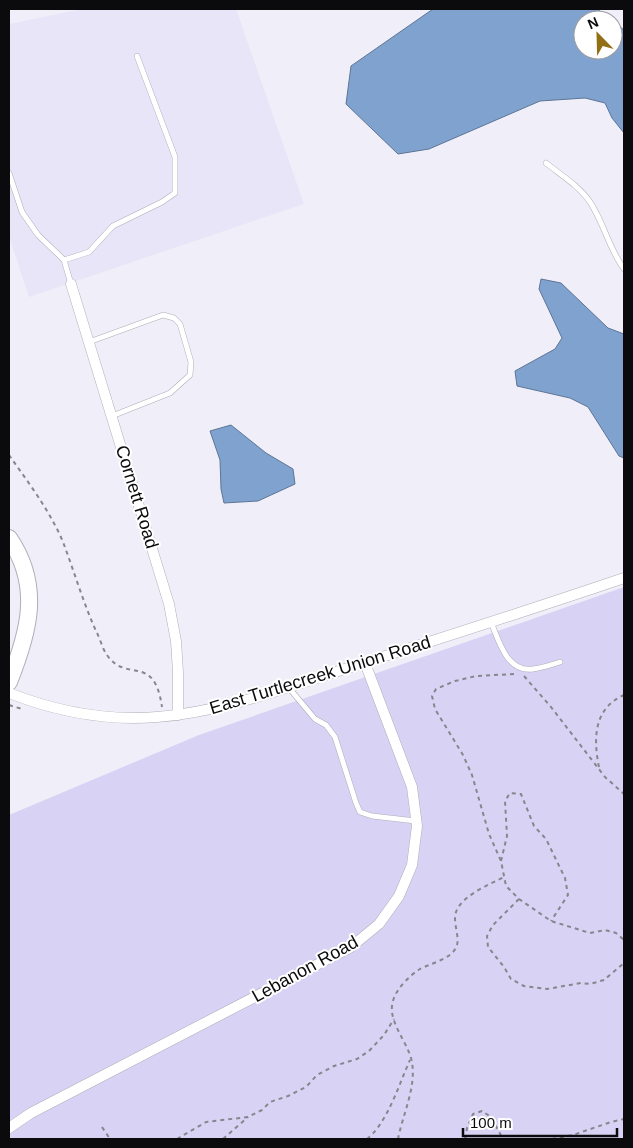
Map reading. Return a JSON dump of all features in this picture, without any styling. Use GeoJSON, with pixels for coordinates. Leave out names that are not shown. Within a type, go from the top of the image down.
{"type":"FeatureCollection","features":[{"type":"Feature","properties":{"kind":"highway"},"geometry":{"type":"LineString","coordinates":[[9,538],[17,551],[27,579],[30,610],[24,640],[9,682]]}},
{"type":"Feature","properties":{"kind":"street","name":"Cornett Road"},"geometry":{"type":"LineString","coordinates":[[71,284],[169,604],[177,649],[178,715]]}},
{"type":"Feature","properties":{"kind":"street","name":"East Turtlecreek Union Road"},"geometry":{"type":"LineString","coordinates":[[9,693],[51,707],[89,714],[127,717],[178,715],[225,706],[288,687],[624,578]]}},
{"type":"Feature","properties":{"kind":"street","name":"Lebanon Road"},"geometry":{"type":"LineString","coordinates":[[9,1128],[31,1113],[351,947],[379,924],[399,896],[412,865],[417,821],[412,787],[365,663]]}},
{"type":"Feature","properties":{"kind":"lane"},"geometry":{"type":"LineString","coordinates":[[64,260],[89,252],[113,226],[162,202],[175,193],[175,157],[137,56]]}},
{"type":"Feature","properties":{"kind":"lane"},"geometry":{"type":"LineString","coordinates":[[546,163],[579,189],[590,202],[615,257],[624,269]]}},
{"type":"Feature","properties":{"kind":"lane"},"geometry":{"type":"LineString","coordinates":[[9,173],[22,212],[38,235],[64,260],[71,284]]}},
{"type":"Feature","properties":{"kind":"lane"},"geometry":{"type":"LineString","coordinates":[[88,342],[163,315],[174,318],[180,324],[191,362],[190,374],[170,393],[112,416]]}},
{"type":"Feature","properties":{"kind":"lane"},"geometry":{"type":"LineString","coordinates":[[491,622],[500,646],[514,665],[531,670],[560,662]]}},
{"type":"Feature","properties":{"kind":"lane"},"geometry":{"type":"LineString","coordinates":[[288,687],[315,719],[326,725],[335,737],[360,812],[372,816],[417,821]]}},
{"type":"Feature","properties":{"kind":"path"},"geometry":{"type":"LineString","coordinates":[[9,455],[31,487],[62,539],[92,623],[107,654],[120,666],[140,671],[153,678],[157,684],[164,716]]}},
{"type":"Feature","properties":{"kind":"path"},"geometry":{"type":"LineString","coordinates":[[624,794],[605,777],[550,706],[522,674],[476,676],[436,689],[432,696],[435,709],[469,768],[489,834],[501,862],[506,886],[519,899],[551,921],[590,933],[606,930],[616,933],[624,940]]}},
{"type":"Feature","properties":{"kind":"path"},"geometry":{"type":"LineString","coordinates":[[599,769],[595,734],[598,720],[607,706],[624,695]]}},
{"type":"Feature","properties":{"kind":"path"},"geometry":{"type":"LineString","coordinates":[[9,705],[29,711]]}},
{"type":"Feature","properties":{"kind":"path"},"geometry":{"type":"LineString","coordinates":[[501,862],[506,836],[505,800],[510,793],[520,794],[534,826],[546,838],[565,878],[568,896],[551,921]]}},
{"type":"Feature","properties":{"kind":"path"},"geometry":{"type":"LineString","coordinates":[[398,1139],[413,1075],[411,1058],[394,1019],[392,1001],[401,986],[418,970],[451,954],[457,945],[454,916],[464,898],[504,877]]}},
{"type":"Feature","properties":{"kind":"path"},"geometry":{"type":"LineString","coordinates":[[519,899],[493,925],[487,936],[488,947],[511,979],[524,986],[548,989],[581,983],[590,984],[604,980],[624,963]]}},
{"type":"Feature","properties":{"kind":"path"},"geometry":{"type":"LineString","coordinates":[[223,1139],[248,1117],[262,1110],[270,1102],[306,1087],[317,1075],[334,1066],[357,1059],[370,1051],[384,1035],[394,1019]]}},
{"type":"Feature","properties":{"kind":"path"},"geometry":{"type":"LineString","coordinates":[[367,1139],[376,1132],[411,1058]]}},
{"type":"Feature","properties":{"kind":"path"},"geometry":{"type":"LineString","coordinates":[[465,1139],[473,1114],[482,1111],[491,1117],[503,1139]]}},
{"type":"Feature","properties":{"kind":"path"},"geometry":{"type":"LineString","coordinates":[[177,1139],[206,1122],[248,1117]]}},
{"type":"Feature","properties":{"kind":"path"},"geometry":{"type":"LineString","coordinates":[[552,1139],[573,1136],[624,1119]]}},
{"type":"Feature","properties":{"kind":"path"},"geometry":{"type":"LineString","coordinates":[[102,1127],[110,1139]]}},
{"type":"Feature","properties":{"kind":"shaded area"},"geometry":{"type":"Polygon","coordinates":[[[82,9],[236,9],[304,204],[29,297],[9,236],[9,24],[82,9]]]}},
{"type":"Feature","properties":{"kind":"shaded area"},"geometry":{"type":"Polygon","coordinates":[[[624,587],[624,1139],[9,1139],[9,815],[199,735],[624,587]]]}},
{"type":"Feature","properties":{"kind":"water"},"geometry":{"type":"Polygon","coordinates":[[[433,9],[597,9],[598,10],[573,10],[573,60],[623,60],[624,30],[624,133],[612,118],[605,103],[585,98],[540,101],[429,149],[398,154],[346,104],[351,66],[433,9]]]}},
{"type":"Feature","properties":{"kind":"water"},"geometry":{"type":"Polygon","coordinates":[[[541,279],[561,283],[608,328],[624,334],[624,458],[619,456],[588,407],[570,398],[517,386],[515,371],[555,349],[562,338],[539,289],[541,279]]]}},
{"type":"Feature","properties":{"kind":"water"},"geometry":{"type":"Polygon","coordinates":[[[231,425],[266,453],[293,469],[295,484],[258,501],[224,503],[221,489],[220,460],[210,431],[231,425]]]}}]}
